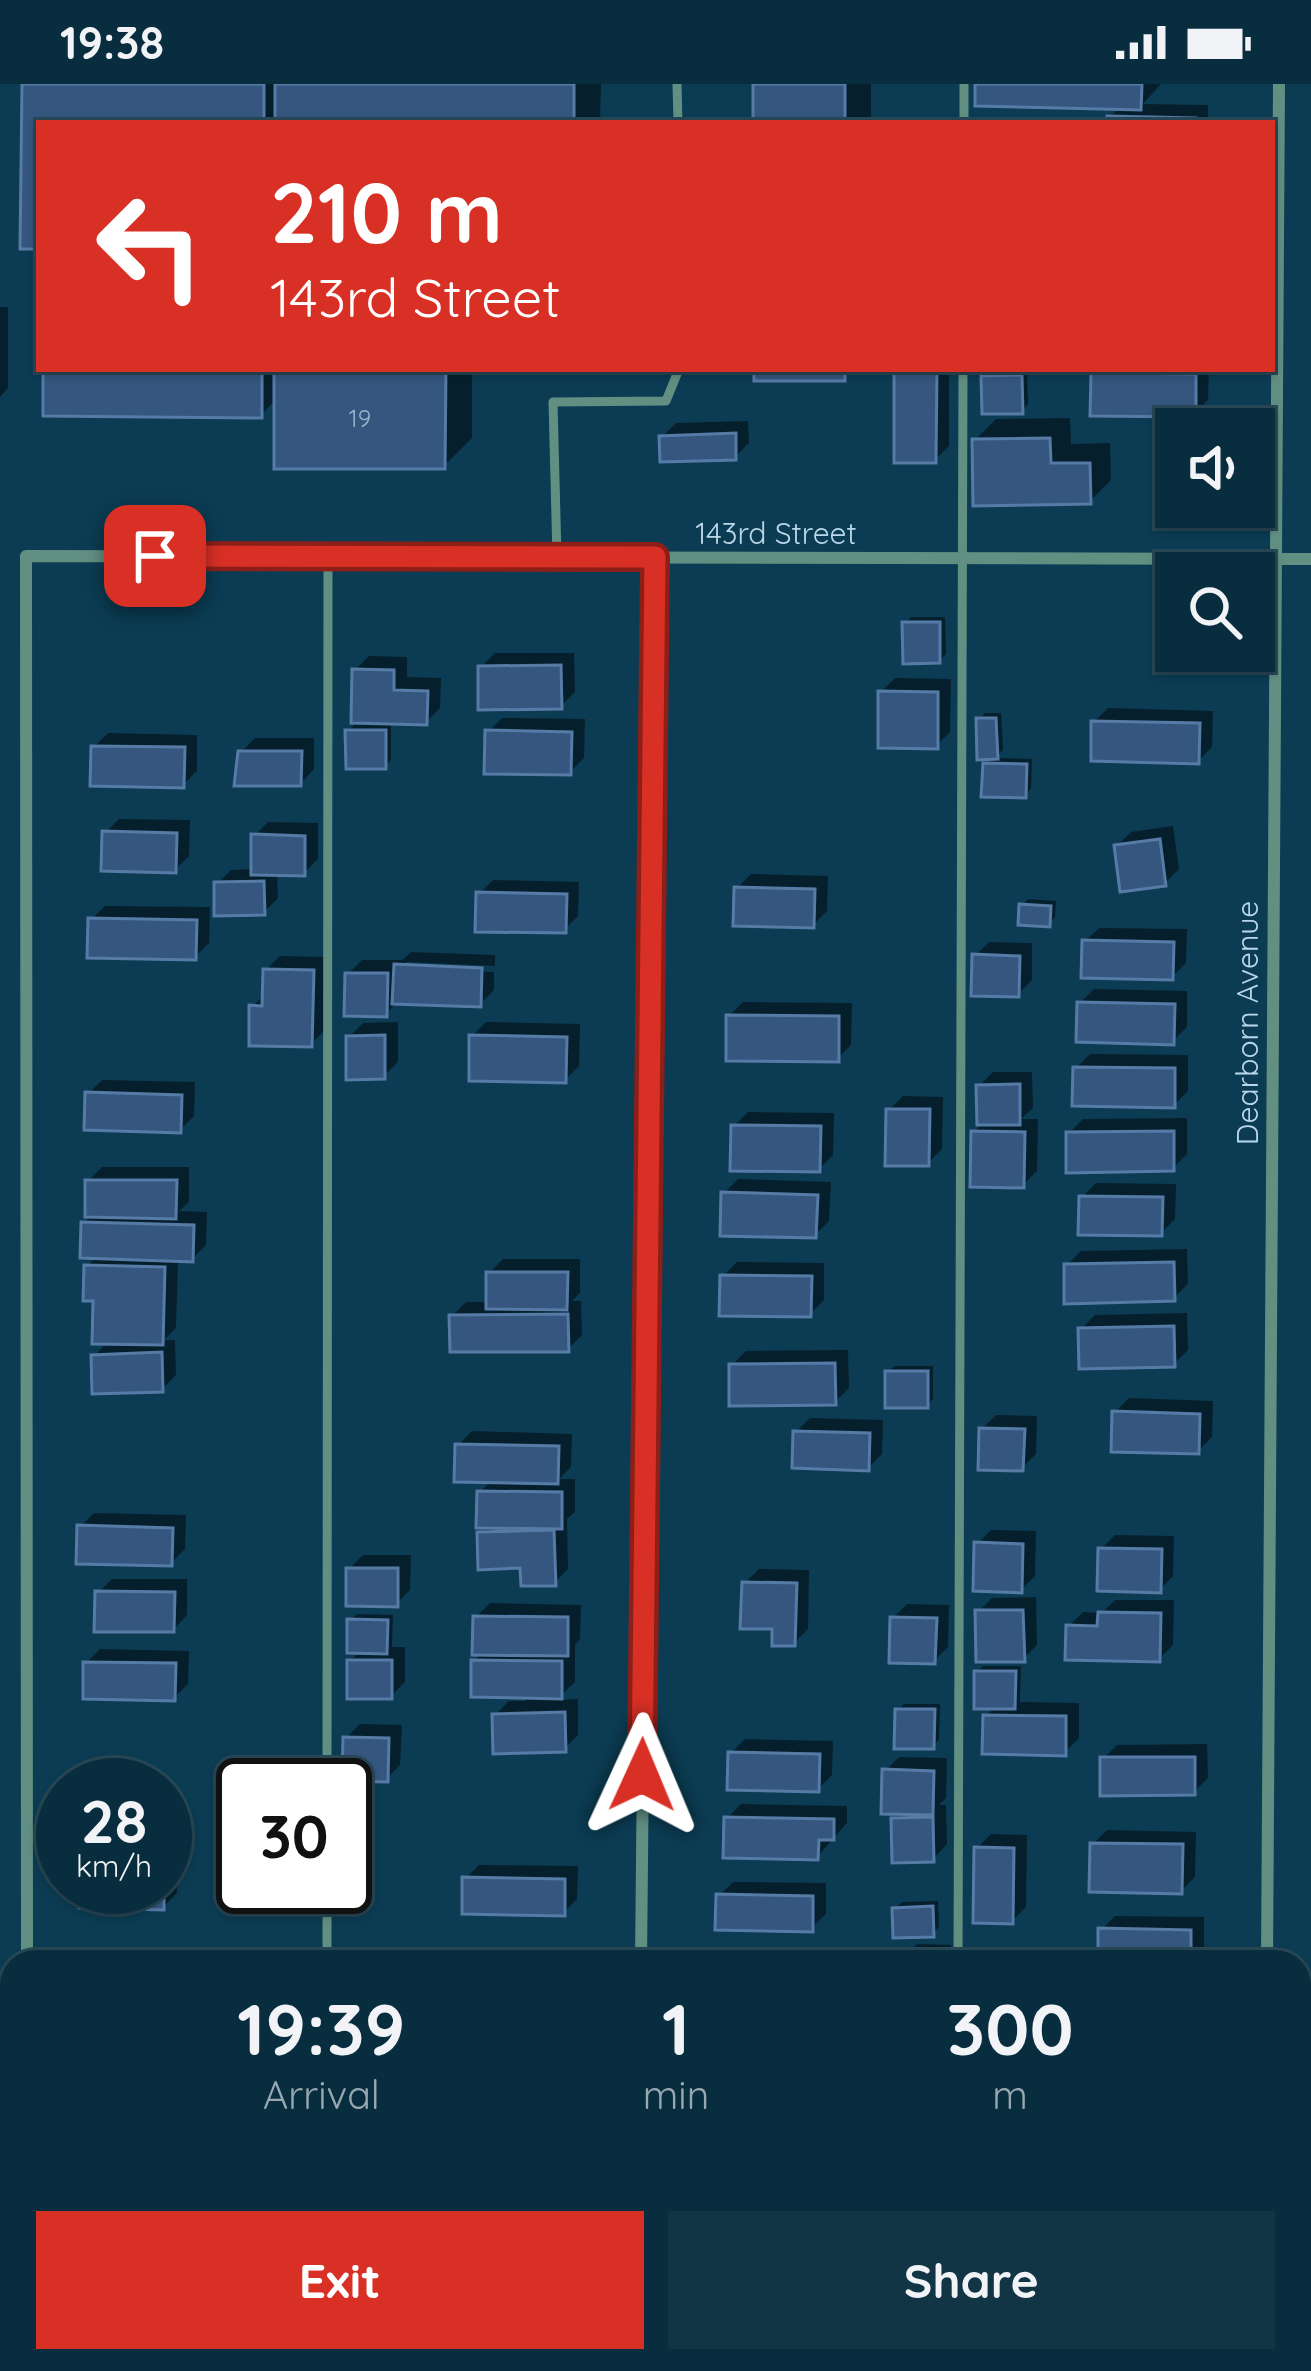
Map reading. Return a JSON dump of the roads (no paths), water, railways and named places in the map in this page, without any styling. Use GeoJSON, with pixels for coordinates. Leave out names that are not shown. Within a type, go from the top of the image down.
{"type":"FeatureCollection","features":[{"type":"Feature","properties":{"kind":"street","name":"Dearborn Avenue"},"geometry":{"type":"LineString","coordinates":[[1275,559],[1279,84]]}},
{"type":"Feature","properties":{"kind":"street","name":"143rd Street"},"geometry":{"type":"LineString","coordinates":[[27,1950],[26,556],[1155,559]]}},
{"type":"Feature","properties":{"kind":"street"},"geometry":{"type":"LineString","coordinates":[[640,1950],[655,557]]}},
{"type":"Feature","properties":{"kind":"street","name":"143rd Street"},"geometry":{"type":"LineString","coordinates":[[1275,559],[1311,559]]}},
{"type":"Feature","properties":{"kind":"street","name":"Dearborn Avenue"},"geometry":{"type":"LineString","coordinates":[[1267,1950],[1274,672]]}},
{"type":"Feature","properties":{"kind":"lane"},"geometry":{"type":"LineString","coordinates":[[677,84],[678,120]]}},
{"type":"Feature","properties":{"kind":"lane"},"geometry":{"type":"LineString","coordinates":[[964,84],[964,120]]}},
{"type":"Feature","properties":{"kind":"lane"},"geometry":{"type":"LineString","coordinates":[[557,557],[553,402],[665,401],[678,372]]}},
{"type":"Feature","properties":{"kind":"lane"},"geometry":{"type":"LineString","coordinates":[[958,1950],[962,372]]}},
{"type":"Feature","properties":{"kind":"lane"},"geometry":{"type":"LineString","coordinates":[[327,1758],[328,557]]}},
{"type":"Feature","properties":{"kind":"lane"},"geometry":{"type":"LineString","coordinates":[[327,1914],[327,1950]]}}]}
